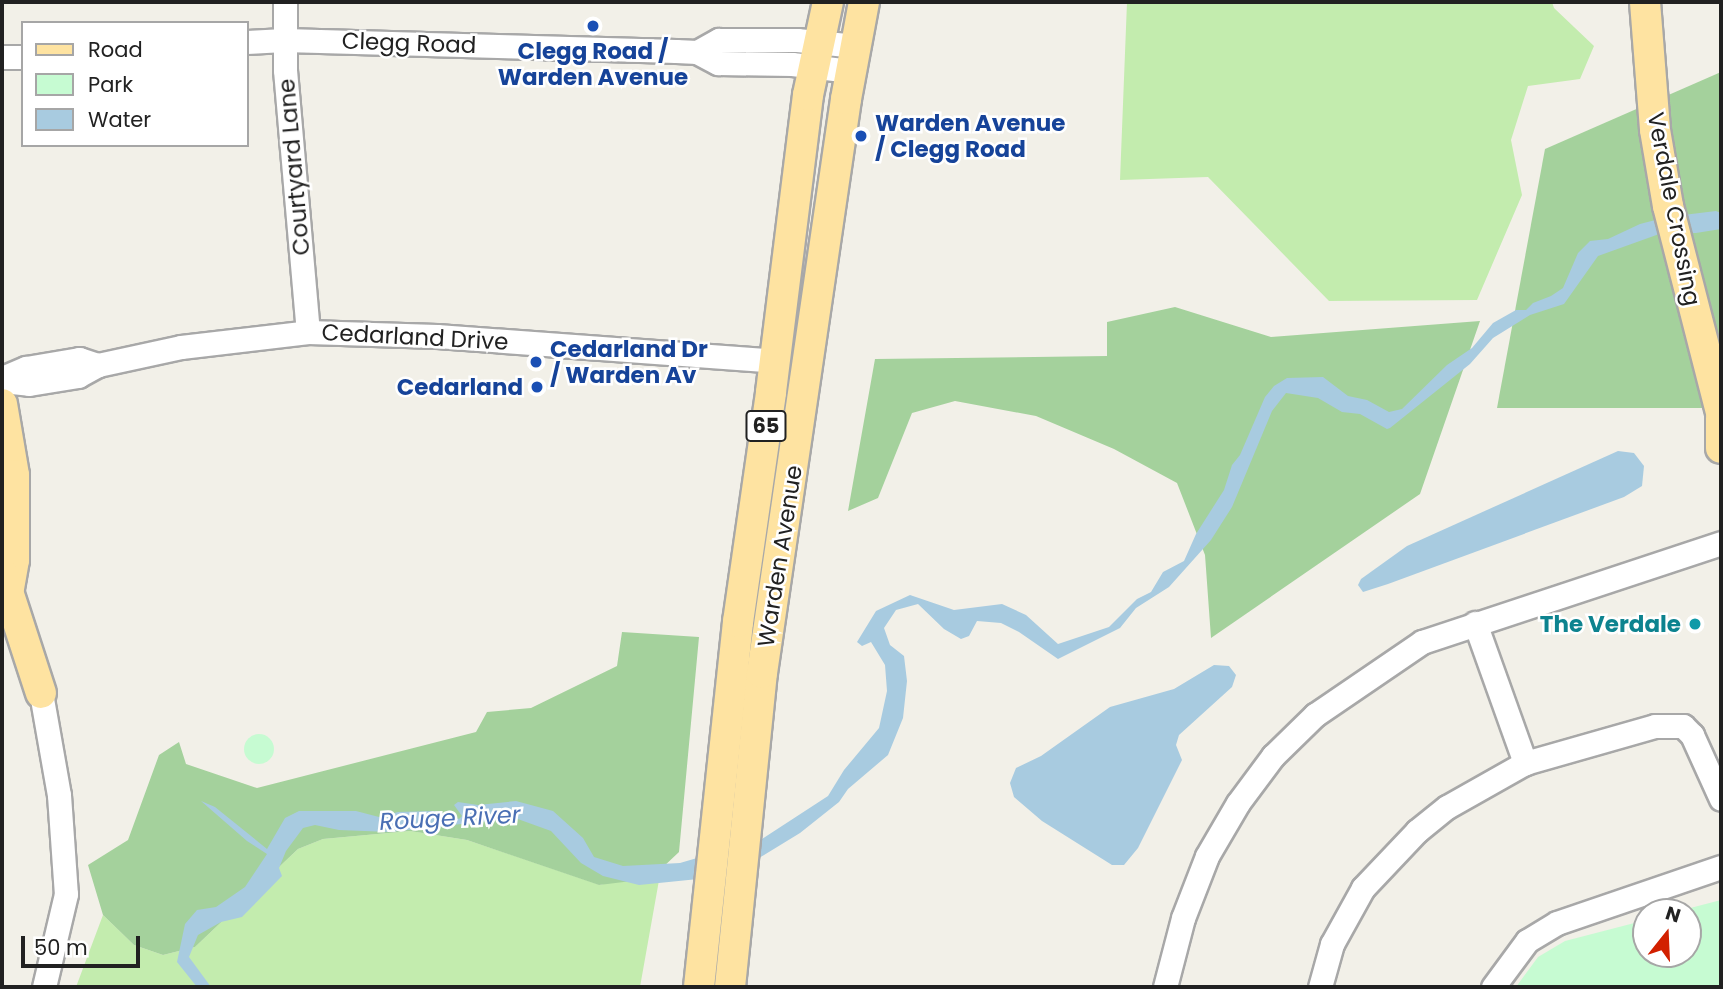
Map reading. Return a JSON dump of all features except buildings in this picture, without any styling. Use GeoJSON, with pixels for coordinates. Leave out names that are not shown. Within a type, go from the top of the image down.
{"type":"FeatureCollection","features":[{"type":"Feature","properties":{"kind":"main road","name":"Warden Avenue"},"geometry":{"type":"LineString","coordinates":[[699,987],[737,622],[775,361],[808,95],[828,2]]}},
{"type":"Feature","properties":{"kind":"main road","name":"Warden Avenue"},"geometry":{"type":"LineString","coordinates":[[730,987],[762,673],[864,2]]}},
{"type":"Feature","properties":{"kind":"main road","name":"Verdale Crossing"},"geometry":{"type":"LineString","coordinates":[[1644,2],[1655,130],[1668,206],[1721,416],[1721,448]]}},
{"type":"Feature","properties":{"kind":"main road"},"geometry":{"type":"LineString","coordinates":[[2,404],[14,475],[8,503],[14,560],[5,581],[41,693]]}},
{"type":"Feature","properties":{"kind":"street","name":"Courtyard Lane"},"geometry":{"type":"LineString","coordinates":[[285,2],[284,40],[309,332]]}},
{"type":"Feature","properties":{"kind":"street","name":"Clegg Road"},"geometry":{"type":"LineString","coordinates":[[248,42],[284,40],[697,52],[719,40],[854,59]]}},
{"type":"Feature","properties":{"kind":"street"},"geometry":{"type":"LineString","coordinates":[[2,57],[21,57]]}},
{"type":"Feature","properties":{"kind":"street","name":"Cedarland Drive"},"geometry":{"type":"LineString","coordinates":[[2,380],[29,384],[78,376],[98,365],[181,347],[309,332],[437,336],[775,361]]}},
{"type":"Feature","properties":{"kind":"street"},"geometry":{"type":"LineString","coordinates":[[1165,987],[1183,918],[1207,856],[1238,803],[1273,756],[1315,715],[1367,676],[1422,642],[1721,543]]}},
{"type":"Feature","properties":{"kind":"street"},"geometry":{"type":"LineString","coordinates":[[1475,623],[1525,763]]}},
{"type":"Feature","properties":{"kind":"street"},"geometry":{"type":"LineString","coordinates":[[41,693],[59,795],[65,894],[44,987]]}},
{"type":"Feature","properties":{"kind":"street"},"geometry":{"type":"LineString","coordinates":[[1320,987],[1332,944],[1363,888],[1417,831],[1447,807],[1525,763],[1655,726],[1683,726],[1692,735],[1721,799]]}},
{"type":"Feature","properties":{"kind":"street"},"geometry":{"type":"LineString","coordinates":[[1493,987],[1527,941],[1557,923],[1721,867]]}},
{"type":"Feature","properties":{"kind":"green space"},"geometry":{"type":"Polygon","coordinates":[[[1127,2],[1552,2],[1554,8],[1594,46],[1580,79],[1528,86],[1511,140],[1522,195],[1477,300],[1329,301],[1208,177],[1120,180],[1127,2]]]}},
{"type":"Feature","properties":{"kind":"green space"},"geometry":{"type":"Polygon","coordinates":[[[1721,72],[1721,408],[1497,408],[1545,149],[1721,72]]]}},
{"type":"Feature","properties":{"kind":"green space"},"geometry":{"type":"Polygon","coordinates":[[[1175,307],[1271,337],[1480,321],[1420,494],[1211,638],[1205,555],[1177,483],[1114,449],[1036,416],[955,401],[912,413],[878,498],[848,511],[875,359],[1107,356],[1107,322],[1175,307]]]}},
{"type":"Feature","properties":{"kind":"green space"},"geometry":{"type":"Polygon","coordinates":[[[622,632],[699,637],[679,852],[661,869],[632,881],[599,885],[467,840],[410,831],[323,839],[298,849],[195,947],[163,955],[134,945],[103,915],[88,865],[128,840],[159,755],[179,742],[186,764],[257,788],[476,732],[487,712],[531,708],[617,666],[622,632]]]}},
{"type":"Feature","properties":{"kind":"green space"},"geometry":{"type":"Polygon","coordinates":[[[259,734],[269,739],[274,749],[269,759],[259,764],[249,759],[244,749],[249,739],[259,734]]]}},
{"type":"Feature","properties":{"kind":"green space"},"geometry":{"type":"Polygon","coordinates":[[[410,831],[467,840],[600,885],[661,869],[640,987],[76,987],[103,915],[134,945],[163,955],[195,947],[298,849],[323,839],[410,831]]]}},
{"type":"Feature","properties":{"kind":"green space"},"geometry":{"type":"Polygon","coordinates":[[[1721,900],[1721,987],[1516,987],[1538,957],[1565,941],[1632,924],[1632,968],[1702,968],[1702,905],[1721,900]]]}},
{"type":"Feature","properties":{"kind":"water","name":"Rouge River"},"geometry":{"type":"Polygon","coordinates":[[[1716,211],[1721,213],[1721,229],[1696,233],[1662,233],[1598,256],[1564,304],[1530,315],[1493,338],[1470,364],[1390,428],[1387,429],[1360,414],[1342,412],[1318,398],[1286,393],[1272,411],[1232,507],[1211,540],[1169,587],[1136,608],[1120,628],[1058,659],[1001,623],[977,621],[969,636],[961,639],[944,629],[918,604],[896,610],[884,628],[890,645],[904,656],[907,681],[903,718],[888,755],[848,789],[839,802],[800,833],[759,858],[718,877],[639,885],[603,876],[581,863],[551,831],[515,818],[390,832],[339,830],[315,825],[303,828],[286,851],[279,868],[282,876],[242,917],[221,922],[198,935],[189,957],[211,987],[197,987],[177,962],[185,924],[197,910],[216,907],[245,887],[267,854],[247,841],[201,801],[215,807],[267,849],[285,818],[299,811],[356,811],[379,817],[398,812],[433,811],[450,814],[459,819],[462,816],[454,805],[458,802],[478,805],[516,801],[553,811],[583,838],[594,857],[623,866],[680,863],[762,839],[828,796],[844,770],[879,728],[887,691],[885,665],[871,642],[862,646],[857,642],[876,611],[910,595],[954,610],[1002,604],[1026,615],[1058,644],[1109,627],[1137,599],[1151,592],[1163,572],[1184,561],[1196,534],[1224,490],[1232,465],[1240,455],[1265,397],[1274,386],[1287,378],[1323,377],[1348,396],[1367,400],[1389,412],[1402,409],[1447,365],[1472,348],[1493,323],[1516,310],[1526,310],[1533,303],[1563,288],[1578,253],[1590,241],[1608,239],[1640,224],[1667,217],[1716,211]]]}},
{"type":"Feature","properties":{"kind":"water"},"geometry":{"type":"Polygon","coordinates":[[[1618,451],[1634,453],[1644,466],[1642,486],[1624,497],[1388,584],[1363,592],[1358,585],[1361,579],[1407,546],[1618,451]]]}},
{"type":"Feature","properties":{"kind":"water"},"geometry":{"type":"Polygon","coordinates":[[[1214,665],[1229,666],[1236,675],[1232,687],[1179,735],[1176,745],[1182,760],[1138,848],[1124,865],[1112,865],[1042,821],[1014,797],[1010,783],[1016,768],[1041,756],[1110,707],[1174,689],[1214,665]]]}},
{"type":"Feature","properties":{"kind":"place","name":"Clegg Road / Warden Avenue"},"geometry":{"type":"Point","coordinates":[593,26]}},
{"type":"Feature","properties":{"kind":"place","name":"Warden Avenue / Clegg Road"},"geometry":{"type":"Point","coordinates":[861,136]}},
{"type":"Feature","properties":{"kind":"place","name":"Cedarland Dr / Warden Av"},"geometry":{"type":"Point","coordinates":[536,362]}},
{"type":"Feature","properties":{"kind":"place","name":"Cedarland"},"geometry":{"type":"Point","coordinates":[537,387]}},
{"type":"Feature","properties":{"kind":"place","name":"The Verdale"},"geometry":{"type":"Point","coordinates":[1695,624]}}]}
